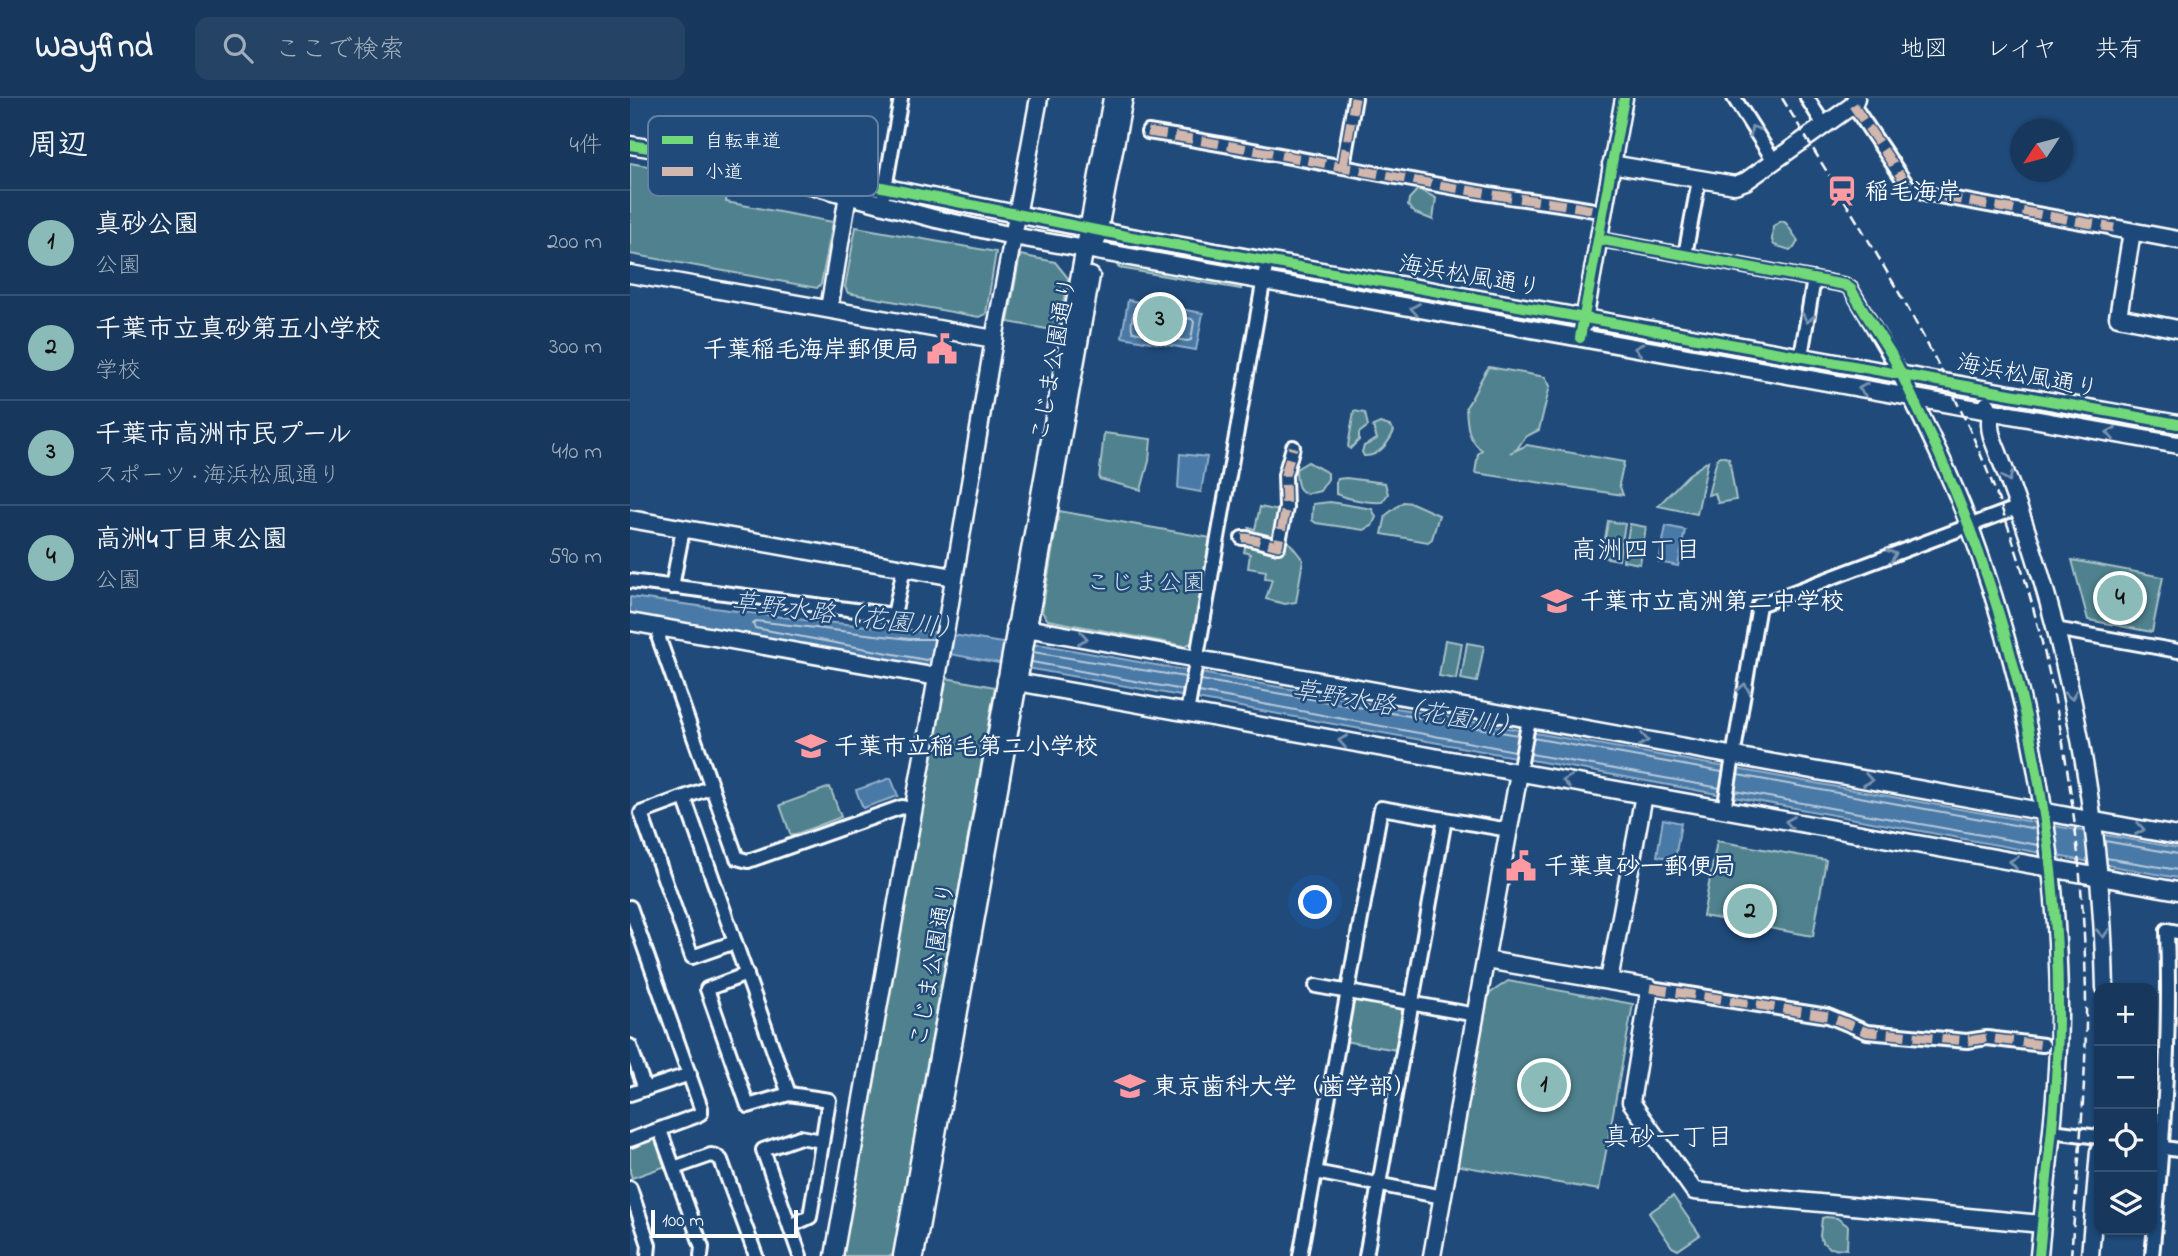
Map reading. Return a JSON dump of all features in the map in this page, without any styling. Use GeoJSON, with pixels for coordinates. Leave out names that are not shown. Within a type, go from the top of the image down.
{"type":"FeatureCollection","features":[{"type":"Feature","properties":{"kind":"street"},"geometry":{"type":"LineString","coordinates":[[882,205],[901,98]]}},
{"type":"Feature","properties":{"kind":"street"},"geometry":{"type":"LineString","coordinates":[[834,1256],[994,340],[1039,98]]}},
{"type":"Feature","properties":{"kind":"street","name":"こじま公園通り"},"geometry":{"type":"LineString","coordinates":[[902,1256],[1022,627],[1094,229],[1112,98]]}},
{"type":"Feature","properties":{"kind":"street","name":"こじま公園通り"},"geometry":{"type":"LineString","coordinates":[[1094,229],[1124,98]]}},
{"type":"Feature","properties":{"kind":"street"},"geometry":{"type":"LineString","coordinates":[[1343,166],[1354,98]]}},
{"type":"Feature","properties":{"kind":"street"},"geometry":{"type":"LineString","coordinates":[[1580,338],[1624,98]]}},
{"type":"Feature","properties":{"kind":"street"},"geometry":{"type":"LineString","coordinates":[[1734,98],[1774,161]]}},
{"type":"Feature","properties":{"kind":"street"},"geometry":{"type":"LineString","coordinates":[[1807,98],[1824,125]]}},
{"type":"Feature","properties":{"kind":"street"},"geometry":{"type":"LineString","coordinates":[[1611,164],[1735,185],[1746,181],[1855,101],[1909,187],[1928,194],[2178,240]]}},
{"type":"Feature","properties":{"kind":"street"},"geometry":{"type":"LineString","coordinates":[[1148,132],[1248,147],[1481,193],[1549,201],[1593,210]]}},
{"type":"Feature","properties":{"kind":"street"},"geometry":{"type":"LineString","coordinates":[[630,145],[648,148]]}},
{"type":"Feature","properties":{"kind":"street"},"geometry":{"type":"LineString","coordinates":[[1685,255],[1699,180]]}},
{"type":"Feature","properties":{"kind":"street","name":"海浜松風通り"},"geometry":{"type":"LineString","coordinates":[[878,186],[1267,261],[2178,424]]}},
{"type":"Feature","properties":{"kind":"street"},"geometry":{"type":"LineString","coordinates":[[829,309],[848,196]]}},
{"type":"Feature","properties":{"kind":"street","name":"海浜松風通り"},"geometry":{"type":"LineString","coordinates":[[851,196],[1013,236],[1090,251],[2178,445]]}},
{"type":"Feature","properties":{"kind":"street"},"geometry":{"type":"LineString","coordinates":[[2132,232],[2118,317],[2178,329]]}},
{"type":"Feature","properties":{"kind":"street"},"geometry":{"type":"LineString","coordinates":[[1598,239],[1845,285],[1851,289],[1900,373],[1941,457],[1969,526],[2015,671],[2043,811],[2050,868],[2059,1020],[2052,1131],[2039,1256]]}},
{"type":"Feature","properties":{"kind":"street"},"geometry":{"type":"LineString","coordinates":[[1187,713],[1267,261]]}},
{"type":"Feature","properties":{"kind":"street"},"geometry":{"type":"LineString","coordinates":[[630,274],[994,340]]}},
{"type":"Feature","properties":{"kind":"street"},"geometry":{"type":"LineString","coordinates":[[1801,356],[1814,279]]}},
{"type":"Feature","properties":{"kind":"street"},"geometry":{"type":"LineString","coordinates":[[1979,387],[1991,412],[1990,427],[1994,443],[2019,507],[2056,629],[2079,734],[2099,877],[2105,983]]}},
{"type":"Feature","properties":{"kind":"street"},"geometry":{"type":"LineString","coordinates":[[1242,538],[1278,546],[1286,508],[1285,474],[1293,447]]}},
{"type":"Feature","properties":{"kind":"street"},"geometry":{"type":"LineString","coordinates":[[1724,810],[1759,605],[2019,507]]}},
{"type":"Feature","properties":{"kind":"street"},"geometry":{"type":"LineString","coordinates":[[630,519],[954,577]]}},
{"type":"Feature","properties":{"kind":"street"},"geometry":{"type":"LineString","coordinates":[[672,587],[683,529]]}},
{"type":"Feature","properties":{"kind":"street"},"geometry":{"type":"LineString","coordinates":[[630,581],[894,615],[904,568]]}},
{"type":"Feature","properties":{"kind":"street"},"geometry":{"type":"LineString","coordinates":[[630,622],[937,673]]}},
{"type":"Feature","properties":{"kind":"street"},"geometry":{"type":"LineString","coordinates":[[1022,627],[2178,836]]}},
{"type":"Feature","properties":{"kind":"street"},"geometry":{"type":"LineString","coordinates":[[661,628],[659,639],[737,858],[748,861],[902,807],[913,810]]}},
{"type":"Feature","properties":{"kind":"street"},"geometry":{"type":"LineString","coordinates":[[2056,629],[2178,651]]}},
{"type":"Feature","properties":{"kind":"street"},"geometry":{"type":"LineString","coordinates":[[1012,681],[2178,891]]}},
{"type":"Feature","properties":{"kind":"street","name":"こじま公園通り"},"geometry":{"type":"LineString","coordinates":[[915,1256],[1012,681]]}},
{"type":"Feature","properties":{"kind":"street"},"geometry":{"type":"LineString","coordinates":[[1432,1256],[1529,719]]}},
{"type":"Feature","properties":{"kind":"street"},"geometry":{"type":"LineString","coordinates":[[712,787],[641,813],[692,957],[735,942]]}},
{"type":"Feature","properties":{"kind":"street"},"geometry":{"type":"LineString","coordinates":[[1609,980],[1644,795]]}},
{"type":"Feature","properties":{"kind":"street"},"geometry":{"type":"LineString","coordinates":[[684,797],[789,1094]]}},
{"type":"Feature","properties":{"kind":"street"},"geometry":{"type":"LineString","coordinates":[[1300,1256],[1381,808],[1509,830]]}},
{"type":"Feature","properties":{"kind":"street"},"geometry":{"type":"LineString","coordinates":[[1366,1256],[1445,819]]}},
{"type":"Feature","properties":{"kind":"street"},"geometry":{"type":"LineString","coordinates":[[630,907],[701,1108],[701,1113],[630,1140]]}},
{"type":"Feature","properties":{"kind":"street"},"geometry":{"type":"LineString","coordinates":[[2178,932],[2167,930],[2173,990],[2172,1106],[2157,1147],[2178,1150]]}},
{"type":"Feature","properties":{"kind":"street"},"geometry":{"type":"LineString","coordinates":[[1486,960],[1828,1016],[1867,1032],[1967,1041],[1987,1038],[2043,1045]]}},
{"type":"Feature","properties":{"kind":"street"},"geometry":{"type":"LineString","coordinates":[[747,974],[707,989],[748,1106],[789,1094],[829,1100],[810,1217],[790,1226]]}},
{"type":"Feature","properties":{"kind":"street"},"geometry":{"type":"LineString","coordinates":[[1316,986],[1476,1015]]}},
{"type":"Feature","properties":{"kind":"street"},"geometry":{"type":"LineString","coordinates":[[1650,988],[1631,1102],[1694,1191],[2042,1224]]}},
{"type":"Feature","properties":{"kind":"street"},"geometry":{"type":"LineString","coordinates":[[630,1046],[645,1089]]}},
{"type":"Feature","properties":{"kind":"street"},"geometry":{"type":"LineString","coordinates":[[630,1094],[690,1074]]}},
{"type":"Feature","properties":{"kind":"street"},"geometry":{"type":"LineString","coordinates":[[660,1130],[702,1247],[701,1256]]}},
{"type":"Feature","properties":{"kind":"street"},"geometry":{"type":"LineString","coordinates":[[2052,1131],[2094,1136]]}},
{"type":"Feature","properties":{"kind":"street"},"geometry":{"type":"LineString","coordinates":[[800,1256],[764,1150],[800,1137],[822,1141]]}},
{"type":"Feature","properties":{"kind":"street"},"geometry":{"type":"LineString","coordinates":[[674,1168],[711,1156],[721,1160],[756,1256]]}},
{"type":"Feature","properties":{"kind":"street"},"geometry":{"type":"LineString","coordinates":[[1315,1172],[1443,1197]]}},
{"type":"Feature","properties":{"kind":"street"},"geometry":{"type":"LineString","coordinates":[[2090,1256],[2097,1172]]}},
{"type":"Feature","properties":{"kind":"street"},"geometry":{"type":"LineString","coordinates":[[2152,1256],[2156,1172]]}},
{"type":"Feature","properties":{"kind":"street"},"geometry":{"type":"LineString","coordinates":[[630,1188],[649,1245],[648,1256]]}},
{"type":"Feature","properties":{"kind":"green space"},"geometry":{"type":"Polygon","coordinates":[[[630,163],[648,166],[648,196],[727,196],[726,202],[833,222],[821,284],[817,288],[630,254],[630,163]]]}},
{"type":"Feature","properties":{"kind":"green space"},"geometry":{"type":"Polygon","coordinates":[[[1418,189],[1436,198],[1433,220],[1415,213],[1408,206],[1409,199],[1418,189]]]}},
{"type":"Feature","properties":{"kind":"green space"},"geometry":{"type":"Polygon","coordinates":[[[1782,221],[1798,241],[1790,250],[1774,245],[1772,240],[1773,226],[1782,221]]]}},
{"type":"Feature","properties":{"kind":"green space"},"geometry":{"type":"Polygon","coordinates":[[[856,227],[996,252],[986,314],[979,317],[848,293],[845,287],[856,227]]]}},
{"type":"Feature","properties":{"kind":"green space"},"geometry":{"type":"Polygon","coordinates":[[[1120,241],[1246,264],[1247,268],[1245,270],[1119,247],[1120,241]]]}},
{"type":"Feature","properties":{"kind":"green space"},"geometry":{"type":"Polygon","coordinates":[[[1020,255],[1055,262],[1068,278],[1058,331],[1008,322],[1020,255]]]}},
{"type":"Feature","properties":{"kind":"green space"},"geometry":{"type":"Polygon","coordinates":[[[1116,264],[1242,285],[1241,289],[1119,268],[1116,264]]]}},
{"type":"Feature","properties":{"kind":"green space"},"geometry":{"type":"Polygon","coordinates":[[[1288,271],[1559,323],[1555,325],[1287,277],[1285,273],[1288,271]]]}},
{"type":"Feature","properties":{"kind":"green space"},"geometry":{"type":"Polygon","coordinates":[[[1608,328],[1871,378],[1867,381],[1608,334],[1605,331],[1608,328]]]}},
{"type":"Feature","properties":{"kind":"green space"},"geometry":{"type":"Polygon","coordinates":[[[1489,367],[1545,377],[1550,386],[1539,430],[1525,437],[1517,449],[1510,453],[1527,445],[1624,462],[1619,484],[1623,495],[1475,473],[1478,454],[1482,450],[1471,436],[1466,407],[1489,367]]]}},
{"type":"Feature","properties":{"kind":"green space"},"geometry":{"type":"Polygon","coordinates":[[[2033,405],[2178,431],[2178,438],[2032,411],[2033,405]]]}},
{"type":"Feature","properties":{"kind":"green space"},"geometry":{"type":"Polygon","coordinates":[[[1354,411],[1365,413],[1368,426],[1359,433],[1359,440],[1350,449],[1348,446],[1354,411]]]}},
{"type":"Feature","properties":{"kind":"green space"},"geometry":{"type":"Polygon","coordinates":[[[1380,423],[1390,426],[1394,431],[1379,451],[1364,456],[1364,446],[1377,439],[1373,426],[1380,423]]]}},
{"type":"Feature","properties":{"kind":"green space"},"geometry":{"type":"Polygon","coordinates":[[[1104,433],[1151,439],[1149,461],[1141,490],[1099,479],[1104,433]]]}},
{"type":"Feature","properties":{"kind":"green space"},"geometry":{"type":"Polygon","coordinates":[[[1720,456],[1729,458],[1736,500],[1718,503],[1715,493],[1708,495],[1720,456]]]}},
{"type":"Feature","properties":{"kind":"green space"},"geometry":{"type":"Polygon","coordinates":[[[1708,461],[1697,514],[1658,506],[1688,475],[1708,461]]]}},
{"type":"Feature","properties":{"kind":"green space"},"geometry":{"type":"Polygon","coordinates":[[[1308,462],[1328,473],[1328,479],[1320,491],[1313,493],[1303,492],[1297,481],[1296,469],[1308,462]]]}},
{"type":"Feature","properties":{"kind":"green space"},"geometry":{"type":"Polygon","coordinates":[[[1346,478],[1385,483],[1388,494],[1382,502],[1377,502],[1336,494],[1336,482],[1346,478]]]}},
{"type":"Feature","properties":{"kind":"green space"},"geometry":{"type":"Polygon","coordinates":[[[1330,502],[1372,509],[1376,517],[1372,526],[1364,530],[1316,523],[1312,520],[1313,504],[1330,502]]]}},
{"type":"Feature","properties":{"kind":"green space"},"geometry":{"type":"Polygon","coordinates":[[[1403,502],[1412,503],[1439,515],[1432,539],[1428,542],[1382,534],[1386,515],[1403,502]]]}},
{"type":"Feature","properties":{"kind":"green space"},"geometry":{"type":"Polygon","coordinates":[[[1260,507],[1280,511],[1285,537],[1303,560],[1296,602],[1285,604],[1266,599],[1272,579],[1265,578],[1266,571],[1248,568],[1250,554],[1244,552],[1249,528],[1255,529],[1260,507]]]}},
{"type":"Feature","properties":{"kind":"green space","name":"こじま公園"},"geometry":{"type":"Polygon","coordinates":[[[1059,511],[1211,538],[1193,642],[1185,646],[1048,620],[1042,612],[1059,511]]]}},
{"type":"Feature","properties":{"kind":"green space"},"geometry":{"type":"Polygon","coordinates":[[[1608,521],[1625,524],[1619,560],[1602,557],[1608,521]]]}},
{"type":"Feature","properties":{"kind":"green space"},"geometry":{"type":"Polygon","coordinates":[[[1630,524],[1646,527],[1640,564],[1623,561],[1630,524]]]}},
{"type":"Feature","properties":{"kind":"green space"},"geometry":{"type":"Polygon","coordinates":[[[2072,560],[2163,577],[2152,632],[2088,620],[2072,560]]]}},
{"type":"Feature","properties":{"kind":"green space"},"geometry":{"type":"Polygon","coordinates":[[[1445,640],[1462,643],[1456,679],[1439,676],[1445,640]]]}},
{"type":"Feature","properties":{"kind":"green space"},"geometry":{"type":"Polygon","coordinates":[[[1467,643],[1484,646],[1477,682],[1461,679],[1467,643]]]}},
{"type":"Feature","properties":{"kind":"green space"},"geometry":{"type":"Polygon","coordinates":[[[946,678],[995,687],[893,1256],[841,1256],[946,678]]]}},
{"type":"Feature","properties":{"kind":"green space"},"geometry":{"type":"Polygon","coordinates":[[[830,787],[841,817],[791,836],[780,805],[830,787]]]}},
{"type":"Feature","properties":{"kind":"green space"},"geometry":{"type":"Polygon","coordinates":[[[1717,841],[1826,860],[1813,936],[1703,916],[1717,841]]]}},
{"type":"Feature","properties":{"kind":"green space"},"geometry":{"type":"Polygon","coordinates":[[[1508,981],[1633,1004],[1599,1190],[1455,1165],[1486,996],[1508,981]]]}},
{"type":"Feature","properties":{"kind":"green space"},"geometry":{"type":"Polygon","coordinates":[[[1354,997],[1402,1006],[1405,1009],[1397,1050],[1343,1041],[1354,997]]]}},
{"type":"Feature","properties":{"kind":"green space"},"geometry":{"type":"Polygon","coordinates":[[[655,1136],[659,1138],[669,1165],[632,1178],[630,1147],[655,1136]]]}},
{"type":"Feature","properties":{"kind":"green space"},"geometry":{"type":"Polygon","coordinates":[[[1673,1196],[1700,1235],[1678,1250],[1672,1247],[1649,1213],[1673,1196]]]}},
{"type":"Feature","properties":{"kind":"green space"},"geometry":{"type":"Polygon","coordinates":[[[1822,1218],[1837,1218],[1848,1226],[1847,1249],[1830,1248],[1822,1242],[1822,1218]]]}},
{"type":"Feature","properties":{"kind":"water"},"geometry":{"type":"Polygon","coordinates":[[[1128,300],[1203,313],[1196,350],[1122,337],[1128,300]]]}},
{"type":"Feature","properties":{"kind":"water"},"geometry":{"type":"Polygon","coordinates":[[[1180,454],[1207,457],[1201,492],[1178,488],[1180,454]]]}},
{"type":"Feature","properties":{"kind":"water"},"geometry":{"type":"Polygon","coordinates":[[[1666,526],[1685,530],[1678,566],[1659,562],[1666,526]]]}},
{"type":"Feature","properties":{"kind":"water"},"geometry":{"type":"Polygon","coordinates":[[[630,597],[813,621],[934,632],[1002,643],[1044,645],[2178,848],[2178,878],[950,654],[929,667],[630,613],[630,597]]]}},
{"type":"Feature","properties":{"kind":"water"},"geometry":{"type":"Polygon","coordinates":[[[891,778],[898,796],[863,808],[856,790],[891,778]]]}},
{"type":"Feature","properties":{"kind":"water"},"geometry":{"type":"Polygon","coordinates":[[[1663,819],[1681,823],[1675,859],[1657,856],[1663,819]]]}},
{"type":"Feature","properties":{"kind":"railway"},"geometry":{"type":"LineString","coordinates":[[1782,98],[1905,303],[1970,430],[1998,499],[2043,645],[2071,796],[2085,948],[2084,1081],[2071,1256]]}},
{"type":"Feature","properties":{"kind":"marked path"},"geometry":{"type":"LineString","coordinates":[[1343,166],[1355,98]]}},
{"type":"Feature","properties":{"kind":"marked path"},"geometry":{"type":"LineString","coordinates":[[1853,105],[1909,187],[1928,194],[2114,228]]}},
{"type":"Feature","properties":{"kind":"marked path"},"geometry":{"type":"LineString","coordinates":[[1148,132],[1478,192],[1593,210]]}},
{"type":"Feature","properties":{"kind":"marked path"},"geometry":{"type":"LineString","coordinates":[[1242,538],[1278,546],[1286,508],[1285,475],[1293,447]]}},
{"type":"Feature","properties":{"kind":"marked path"},"geometry":{"type":"LineString","coordinates":[[1650,988],[1828,1016],[1867,1032],[1967,1041],[1987,1038],[2043,1045]]}},
{"type":"Feature","properties":{"kind":"cycle path"},"geometry":{"type":"LineString","coordinates":[[1580,338],[1624,98]]}},
{"type":"Feature","properties":{"kind":"cycle path"},"geometry":{"type":"LineString","coordinates":[[630,145],[648,148]]}},
{"type":"Feature","properties":{"kind":"cycle path"},"geometry":{"type":"LineString","coordinates":[[878,186],[1126,236],[2178,424]]}},
{"type":"Feature","properties":{"kind":"cycle path"},"geometry":{"type":"LineString","coordinates":[[1598,239],[1845,285],[1851,289],[1895,361],[1956,494],[1983,565],[2006,639],[2040,789],[2050,865],[2058,1018],[2054,1108],[2039,1256]]}},
{"type":"Feature","properties":{"kind":"place","name":"稲毛海岸"},"geometry":{"type":"Point","coordinates":[1842,191]}},
{"type":"Feature","properties":{"kind":"place","name":"千葉市高洲市民プール"},"geometry":{"type":"Point","coordinates":[1160,319]}},
{"type":"Feature","properties":{"kind":"place","name":"千葉稲毛海岸郵便局"},"geometry":{"type":"Point","coordinates":[942,349]}},
{"type":"Feature","properties":{"kind":"place","name":"高洲4丁目東公園"},"geometry":{"type":"Point","coordinates":[2120,598]}},
{"type":"Feature","properties":{"kind":"place","name":"千葉市立高洲第二中学校"},"geometry":{"type":"Point","coordinates":[1557,601]}},
{"type":"Feature","properties":{"kind":"place","name":"千葉市立稲毛第二小学校"},"geometry":{"type":"Point","coordinates":[811,746]}},
{"type":"Feature","properties":{"kind":"place","name":"千葉真砂一郵便局"},"geometry":{"type":"Point","coordinates":[1521,866]}},
{"type":"Feature","properties":{"kind":"place","name":"千葉市立真砂第五小学校"},"geometry":{"type":"Point","coordinates":[1750,911]}},
{"type":"Feature","properties":{"kind":"place","name":"真砂公園"},"geometry":{"type":"Point","coordinates":[1544,1085]}},
{"type":"Feature","properties":{"kind":"place","name":"東京歯科大学（歯学部）"},"geometry":{"type":"Point","coordinates":[1130,1086]}},
{"type":"Feature","properties":{"kind":"district","name":"高洲四丁目"},"geometry":{"type":"Point","coordinates":[1636,549]}},
{"type":"Feature","properties":{"kind":"district","name":"真砂一丁目"},"geometry":{"type":"Point","coordinates":[1668,1136]}},
{"type":"Feature","properties":{"kind":"water label","name":"草野水路（花園川）"},"geometry":{"type":"Point","coordinates":[848,615]}},
{"type":"Feature","properties":{"kind":"water label","name":"草野水路（花園川）"},"geometry":{"type":"Point","coordinates":[1408,708]}}]}
